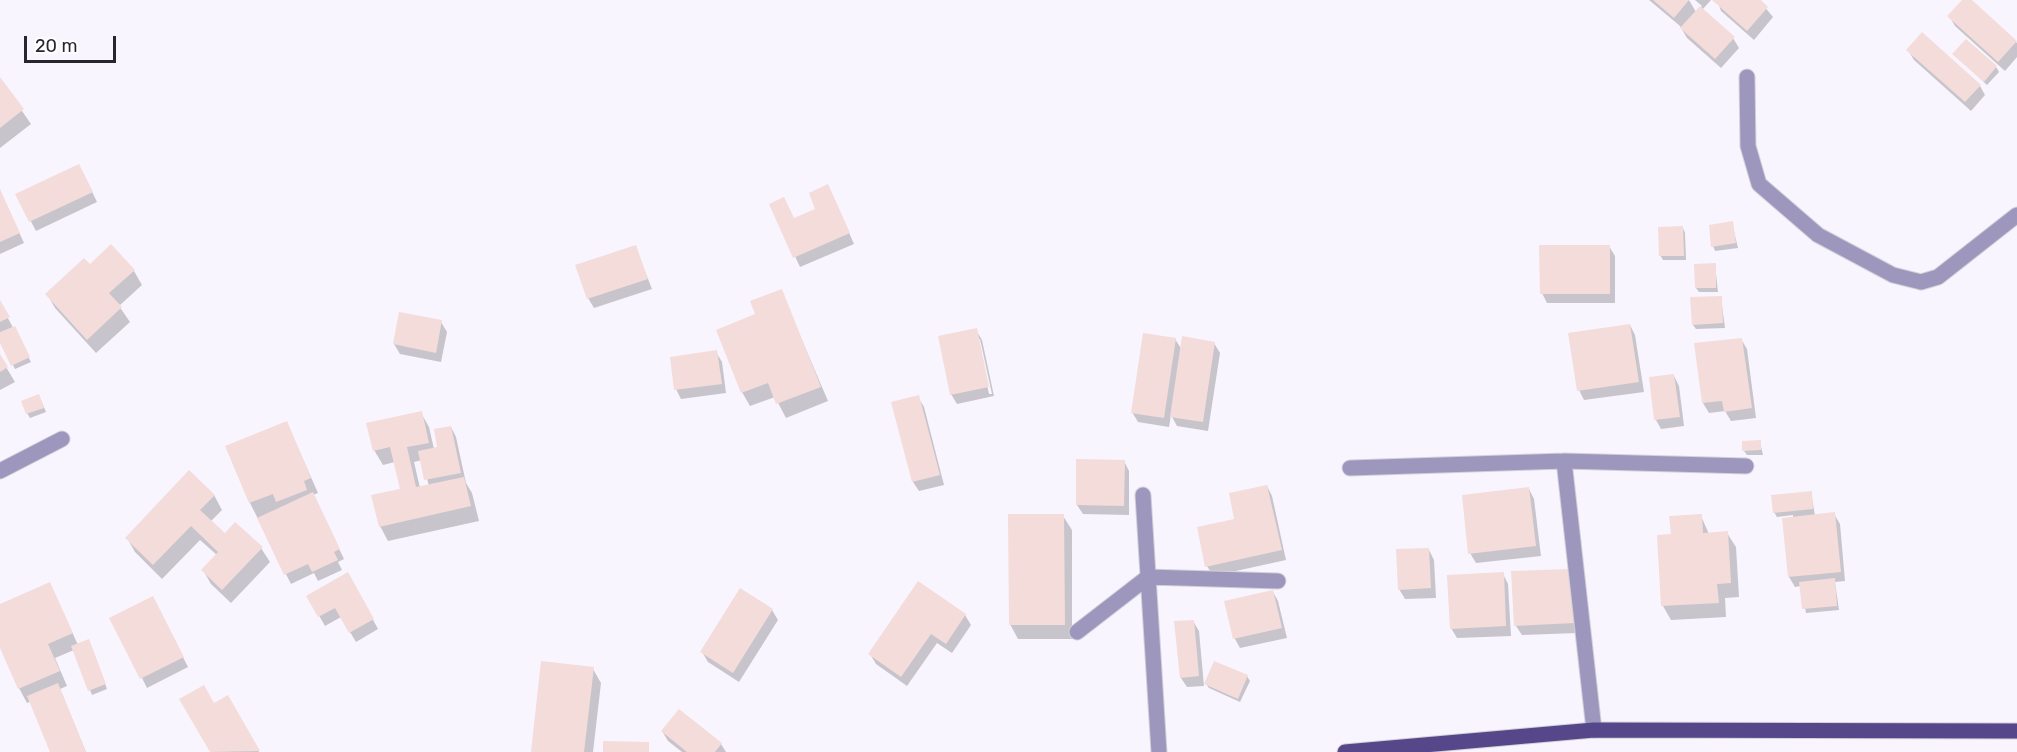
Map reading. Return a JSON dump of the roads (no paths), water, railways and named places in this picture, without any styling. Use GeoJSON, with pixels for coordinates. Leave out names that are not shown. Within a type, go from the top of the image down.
{"type":"FeatureCollection","features":[{"type":"Feature","properties":{"kind":"main road"},"geometry":{"type":"LineString","coordinates":[[1345,752],[1594,730],[2017,731]]}},
{"type":"Feature","properties":{"kind":"street"},"geometry":{"type":"LineString","coordinates":[[1747,77],[1748,146],[1759,184],[1818,235],[1893,274],[1921,282],[1938,277],[2017,215]]}},
{"type":"Feature","properties":{"kind":"street"},"geometry":{"type":"LineString","coordinates":[[0,471],[62,439]]}},
{"type":"Feature","properties":{"kind":"street"},"geometry":{"type":"LineString","coordinates":[[1350,468],[1564,461],[1746,466]]}},
{"type":"Feature","properties":{"kind":"street"},"geometry":{"type":"LineString","coordinates":[[1564,461],[1594,730]]}},
{"type":"Feature","properties":{"kind":"street"},"geometry":{"type":"LineString","coordinates":[[1143,495],[1159,752]]}},
{"type":"Feature","properties":{"kind":"street"},"geometry":{"type":"LineString","coordinates":[[1077,632],[1148,577],[1278,581]]}}]}
